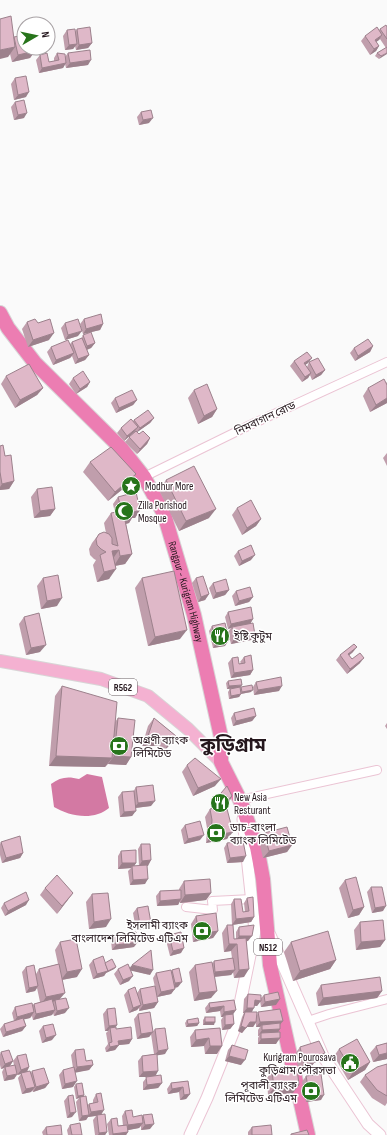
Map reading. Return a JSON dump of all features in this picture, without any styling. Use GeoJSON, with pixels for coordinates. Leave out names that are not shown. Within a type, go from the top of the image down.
{"type":"FeatureCollection","features":[{"type":"Feature","properties":{"kind":"highway","name":"Rangpur - Kurigram Highway"},"geometry":{"type":"LineString","coordinates":[[0,313],[8,328],[35,363],[122,449],[144,477],[164,514],[194,615],[221,737],[221,762]]}},
{"type":"Feature","properties":{"kind":"highway","name":"N512"},"geometry":{"type":"LineString","coordinates":[[221,762],[240,800],[257,847],[263,879],[270,965],[308,1135]]}},
{"type":"Feature","properties":{"kind":"main road","name":"R562"},"geometry":{"type":"LineString","coordinates":[[0,661],[101,679],[148,696],[188,729],[221,762]]}},
{"type":"Feature","properties":{"kind":"street","name":"নিমবাগান রোড"},"geometry":{"type":"LineString","coordinates":[[144,477],[250,425],[387,362]]}},
{"type":"Feature","properties":{"kind":"street"},"geometry":{"type":"LineString","coordinates":[[190,1135],[207,1098],[235,1028],[255,931],[240,800],[377,770]]}},
{"type":"Feature","properties":{"kind":"street"},"geometry":{"type":"LineString","coordinates":[[186,907],[213,910],[212,900],[252,899]]}},
{"type":"Feature","properties":{"kind":"street"},"geometry":{"type":"LineString","coordinates":[[267,929],[323,1056],[368,1124],[380,1135]]}},
{"type":"Feature","properties":{"kind":"street"},"geometry":{"type":"LineString","coordinates":[[308,1021],[387,999]]}},
{"type":"Feature","properties":{"kind":"shaded area"},"geometry":{"type":"Polygon","coordinates":[[[87,774],[102,777],[109,808],[99,814],[81,816],[69,814],[54,807],[51,784],[64,778],[79,779],[87,774]]]}},
{"type":"Feature","properties":{"kind":"building"},"geometry":{"type":"Polygon","coordinates":[[[11,16],[15,47],[0,50],[0,19],[11,16]]]}},
{"type":"Feature","properties":{"kind":"building"},"geometry":{"type":"Polygon","coordinates":[[[386,25],[387,27],[387,39],[380,29],[386,25]]]}},
{"type":"Feature","properties":{"kind":"building"},"geometry":{"type":"Polygon","coordinates":[[[90,27],[92,43],[79,45],[77,29],[90,27]]]}},
{"type":"Feature","properties":{"kind":"building"},"geometry":{"type":"Polygon","coordinates":[[[377,27],[382,35],[375,40],[379,46],[374,49],[365,36],[377,27]]]}},
{"type":"Feature","properties":{"kind":"building"},"geometry":{"type":"Polygon","coordinates":[[[75,29],[77,44],[69,45],[67,30],[75,29]]]}},
{"type":"Feature","properties":{"kind":"building"},"geometry":{"type":"Polygon","coordinates":[[[387,47],[387,53],[381,56],[377,53],[387,47]]]}},
{"type":"Feature","properties":{"kind":"building"},"geometry":{"type":"Polygon","coordinates":[[[90,50],[91,60],[70,63],[68,53],[90,50]]]}},
{"type":"Feature","properties":{"kind":"building"},"geometry":{"type":"Polygon","coordinates":[[[57,53],[65,54],[66,63],[42,68],[40,56],[48,56],[49,62],[59,60],[57,53]]]}},
{"type":"Feature","properties":{"kind":"building"},"geometry":{"type":"Polygon","coordinates":[[[26,76],[29,92],[18,95],[15,78],[26,76]]]}},
{"type":"Feature","properties":{"kind":"building"},"geometry":{"type":"Polygon","coordinates":[[[24,100],[27,113],[18,115],[15,102],[24,100]]]}},
{"type":"Feature","properties":{"kind":"building"},"geometry":{"type":"Polygon","coordinates":[[[151,110],[153,118],[143,120],[141,112],[151,110]]]}},
{"type":"Feature","properties":{"kind":"building"},"geometry":{"type":"Polygon","coordinates":[[[101,314],[103,324],[86,329],[84,319],[101,314]]]}},
{"type":"Feature","properties":{"kind":"building"},"geometry":{"type":"Polygon","coordinates":[[[35,319],[38,323],[50,319],[54,333],[33,340],[27,322],[35,319]]]}},
{"type":"Feature","properties":{"kind":"building"},"geometry":{"type":"Polygon","coordinates":[[[78,319],[82,331],[68,335],[65,323],[78,319]]]}},
{"type":"Feature","properties":{"kind":"building"},"geometry":{"type":"Polygon","coordinates":[[[91,332],[95,343],[87,346],[83,335],[91,332]]]}},
{"type":"Feature","properties":{"kind":"building"},"geometry":{"type":"Polygon","coordinates":[[[82,338],[89,355],[78,359],[72,342],[82,338]]]}},
{"type":"Feature","properties":{"kind":"building"},"geometry":{"type":"Polygon","coordinates":[[[368,339],[373,346],[358,356],[354,348],[368,339]]]}},
{"type":"Feature","properties":{"kind":"building"},"geometry":{"type":"Polygon","coordinates":[[[68,340],[74,353],[56,360],[51,347],[68,340]]]}},
{"type":"Feature","properties":{"kind":"building"},"geometry":{"type":"Polygon","coordinates":[[[307,352],[312,358],[304,363],[311,373],[305,377],[294,361],[307,352]]]}},
{"type":"Feature","properties":{"kind":"building"},"geometry":{"type":"Polygon","coordinates":[[[318,358],[325,370],[316,375],[309,362],[318,358]]]}},
{"type":"Feature","properties":{"kind":"building"},"geometry":{"type":"Polygon","coordinates":[[[29,364],[43,388],[20,400],[6,376],[29,364]]]}},
{"type":"Feature","properties":{"kind":"building"},"geometry":{"type":"Polygon","coordinates":[[[83,371],[90,382],[80,389],[73,378],[83,371]]]}},
{"type":"Feature","properties":{"kind":"building"},"geometry":{"type":"Polygon","coordinates":[[[384,379],[387,385],[387,398],[376,405],[368,388],[384,379]]]}},
{"type":"Feature","properties":{"kind":"building"},"geometry":{"type":"Polygon","coordinates":[[[207,384],[217,409],[204,416],[194,390],[207,384]]]}},
{"type":"Feature","properties":{"kind":"building"},"geometry":{"type":"Polygon","coordinates":[[[132,390],[137,400],[119,408],[115,398],[132,390]]]}},
{"type":"Feature","properties":{"kind":"building"},"geometry":{"type":"Polygon","coordinates":[[[148,410],[154,418],[140,428],[134,420],[148,410]]]}},
{"type":"Feature","properties":{"kind":"building"},"geometry":{"type":"Polygon","coordinates":[[[131,419],[138,427],[127,436],[121,428],[131,419]]]}},
{"type":"Feature","properties":{"kind":"building"},"geometry":{"type":"Polygon","coordinates":[[[136,431],[139,434],[143,431],[150,438],[140,449],[129,437],[136,431]]]}},
{"type":"Feature","properties":{"kind":"building"},"geometry":{"type":"Polygon","coordinates":[[[3,445],[5,456],[11,455],[14,481],[2,484],[0,472],[0,446],[3,445]]]}},
{"type":"Feature","properties":{"kind":"building"},"geometry":{"type":"Polygon","coordinates":[[[111,447],[136,474],[115,492],[90,462],[111,447]]]}},
{"type":"Feature","properties":{"kind":"building"},"geometry":{"type":"Polygon","coordinates":[[[194,466],[216,509],[186,521],[166,480],[194,466]]]}},
{"type":"Feature","properties":{"kind":"building"},"geometry":{"type":"Polygon","coordinates":[[[52,487],[55,509],[40,511],[37,489],[52,487]]]}},
{"type":"Feature","properties":{"kind":"building"},"geometry":{"type":"Polygon","coordinates":[[[136,492],[140,510],[134,512],[134,516],[126,518],[125,513],[122,511],[118,497],[136,492]]]}},
{"type":"Feature","properties":{"kind":"building"},"geometry":{"type":"Polygon","coordinates":[[[251,500],[261,519],[247,528],[237,508],[251,500]]]}},
{"type":"Feature","properties":{"kind":"building"},"geometry":{"type":"Polygon","coordinates":[[[123,511],[132,554],[120,556],[119,550],[112,551],[116,569],[104,572],[100,555],[106,552],[97,545],[96,539],[99,534],[104,532],[109,534],[112,538],[112,544],[118,546],[111,513],[123,511]]]}},
{"type":"Feature","properties":{"kind":"building"},"geometry":{"type":"Polygon","coordinates":[[[251,545],[255,555],[242,561],[238,551],[251,545]]]}},
{"type":"Feature","properties":{"kind":"building"},"geometry":{"type":"Polygon","coordinates":[[[174,571],[187,630],[155,637],[142,578],[174,571]]]}},
{"type":"Feature","properties":{"kind":"building"},"geometry":{"type":"Polygon","coordinates":[[[58,575],[62,598],[47,601],[43,578],[58,575]]]}},
{"type":"Feature","properties":{"kind":"building"},"geometry":{"type":"Polygon","coordinates":[[[203,576],[209,594],[201,597],[196,578],[203,576]]]}},
{"type":"Feature","properties":{"kind":"building"},"geometry":{"type":"Polygon","coordinates":[[[226,579],[229,590],[216,593],[213,583],[226,579]]]}},
{"type":"Feature","properties":{"kind":"building"},"geometry":{"type":"Polygon","coordinates":[[[250,587],[253,597],[239,601],[236,591],[250,587]]]}},
{"type":"Feature","properties":{"kind":"building"},"geometry":{"type":"Polygon","coordinates":[[[251,607],[253,619],[231,624],[228,612],[251,607]]]}},
{"type":"Feature","properties":{"kind":"building"},"geometry":{"type":"Polygon","coordinates":[[[39,613],[46,645],[31,648],[24,617],[39,613]]]}},
{"type":"Feature","properties":{"kind":"building"},"geometry":{"type":"Polygon","coordinates":[[[225,623],[229,640],[216,643],[212,626],[225,623]]]}},
{"type":"Feature","properties":{"kind":"building"},"geometry":{"type":"Polygon","coordinates":[[[253,623],[255,635],[234,639],[232,627],[253,623]]]}},
{"type":"Feature","properties":{"kind":"building"},"geometry":{"type":"Polygon","coordinates":[[[354,644],[357,647],[348,654],[352,659],[360,653],[364,658],[350,669],[340,655],[354,644]]]}},
{"type":"Feature","properties":{"kind":"building"},"geometry":{"type":"Polygon","coordinates":[[[251,655],[253,670],[234,673],[232,658],[238,657],[239,664],[245,663],[244,657],[251,655]]]}},
{"type":"Feature","properties":{"kind":"building"},"geometry":{"type":"Polygon","coordinates":[[[281,677],[282,686],[258,690],[256,682],[281,677]]]}},
{"type":"Feature","properties":{"kind":"building"},"geometry":{"type":"Polygon","coordinates":[[[241,679],[242,685],[229,686],[228,681],[241,679]]]}},
{"type":"Feature","properties":{"kind":"building"},"geometry":{"type":"Polygon","coordinates":[[[252,685],[253,690],[242,692],[241,687],[252,685]]]}},
{"type":"Feature","properties":{"kind":"building"},"geometry":{"type":"Polygon","coordinates":[[[62,686],[117,702],[112,758],[56,756],[62,686]]]}},
{"type":"Feature","properties":{"kind":"building"},"geometry":{"type":"Polygon","coordinates":[[[240,687],[241,694],[231,696],[230,689],[240,687]]]}},
{"type":"Feature","properties":{"kind":"building"},"geometry":{"type":"Polygon","coordinates":[[[254,708],[256,716],[236,721],[234,713],[254,708]]]}},
{"type":"Feature","properties":{"kind":"building"},"geometry":{"type":"Polygon","coordinates":[[[118,718],[135,720],[131,757],[114,756],[118,718]]]}},
{"type":"Feature","properties":{"kind":"building"},"geometry":{"type":"Polygon","coordinates":[[[154,718],[176,736],[167,746],[163,739],[147,739],[154,718]]]}},
{"type":"Feature","properties":{"kind":"building"},"geometry":{"type":"Polygon","coordinates":[[[195,758],[221,779],[198,788],[187,765],[195,758]]]}},
{"type":"Feature","properties":{"kind":"building"},"geometry":{"type":"Polygon","coordinates":[[[153,785],[155,801],[138,803],[136,787],[153,785]]]}},
{"type":"Feature","properties":{"kind":"building"},"geometry":{"type":"Polygon","coordinates":[[[227,786],[232,796],[220,807],[215,800],[227,786]]]}},
{"type":"Feature","properties":{"kind":"building"},"geometry":{"type":"Polygon","coordinates":[[[134,791],[136,811],[124,812],[122,792],[134,791]]]}},
{"type":"Feature","properties":{"kind":"building"},"geometry":{"type":"Polygon","coordinates":[[[226,805],[233,832],[211,836],[212,820],[210,809],[226,805]]]}},
{"type":"Feature","properties":{"kind":"building"},"geometry":{"type":"Polygon","coordinates":[[[200,821],[204,835],[188,839],[185,825],[200,821]]]}},
{"type":"Feature","properties":{"kind":"building"},"geometry":{"type":"Polygon","coordinates":[[[287,827],[292,845],[269,851],[264,833],[287,827]]]}},
{"type":"Feature","properties":{"kind":"building"},"geometry":{"type":"Polygon","coordinates":[[[20,836],[23,853],[6,858],[1,842],[20,836]]]}},
{"type":"Feature","properties":{"kind":"building"},"geometry":{"type":"Polygon","coordinates":[[[243,841],[246,856],[230,858],[227,843],[243,841]]]}},
{"type":"Feature","properties":{"kind":"building"},"geometry":{"type":"Polygon","coordinates":[[[141,844],[150,844],[151,860],[142,861],[141,844]]]}},
{"type":"Feature","properties":{"kind":"building"},"geometry":{"type":"Polygon","coordinates":[[[136,850],[136,863],[122,863],[121,851],[136,850]]]}},
{"type":"Feature","properties":{"kind":"building"},"geometry":{"type":"Polygon","coordinates":[[[147,865],[148,879],[133,880],[132,866],[147,865]]]}},
{"type":"Feature","properties":{"kind":"building"},"geometry":{"type":"Polygon","coordinates":[[[57,875],[73,893],[62,906],[45,888],[57,875]]]}},
{"type":"Feature","properties":{"kind":"building"},"geometry":{"type":"Polygon","coordinates":[[[356,877],[364,907],[353,910],[345,880],[356,877]]]}},
{"type":"Feature","properties":{"kind":"building"},"geometry":{"type":"Polygon","coordinates":[[[210,879],[211,893],[185,895],[184,881],[210,879]]]}},
{"type":"Feature","properties":{"kind":"building"},"geometry":{"type":"Polygon","coordinates":[[[371,887],[382,887],[386,906],[375,908],[371,887]]]}},
{"type":"Feature","properties":{"kind":"building"},"geometry":{"type":"Polygon","coordinates":[[[181,890],[181,899],[160,901],[160,891],[181,890]]]}},
{"type":"Feature","properties":{"kind":"building"},"geometry":{"type":"Polygon","coordinates":[[[26,892],[29,900],[8,911],[4,903],[26,892]]]}},
{"type":"Feature","properties":{"kind":"building"},"geometry":{"type":"Polygon","coordinates":[[[108,893],[111,919],[94,922],[92,894],[108,893]]]}},
{"type":"Feature","properties":{"kind":"building"},"geometry":{"type":"Polygon","coordinates":[[[253,897],[254,917],[236,919],[234,899],[241,899],[243,912],[249,911],[247,898],[253,897]]]}},
{"type":"Feature","properties":{"kind":"building"},"geometry":{"type":"Polygon","coordinates":[[[148,906],[151,923],[140,925],[137,908],[148,906]]]}},
{"type":"Feature","properties":{"kind":"building"},"geometry":{"type":"Polygon","coordinates":[[[216,913],[218,931],[199,934],[196,916],[216,913]]]}},
{"type":"Feature","properties":{"kind":"building"},"geometry":{"type":"Polygon","coordinates":[[[383,920],[385,940],[361,942],[360,922],[383,920]]]}},
{"type":"Feature","properties":{"kind":"building"},"geometry":{"type":"Polygon","coordinates":[[[227,925],[233,925],[234,939],[246,938],[249,969],[239,970],[237,944],[229,944],[227,925]]]}},
{"type":"Feature","properties":{"kind":"building"},"geometry":{"type":"Polygon","coordinates":[[[254,925],[252,936],[239,936],[239,927],[254,925]]]}},
{"type":"Feature","properties":{"kind":"building"},"geometry":{"type":"Polygon","coordinates":[[[328,931],[336,960],[300,971],[291,942],[328,931]]]}},
{"type":"Feature","properties":{"kind":"building"},"geometry":{"type":"Polygon","coordinates":[[[136,932],[138,942],[116,945],[114,936],[136,932]]]}},
{"type":"Feature","properties":{"kind":"building"},"geometry":{"type":"Polygon","coordinates":[[[181,932],[184,948],[173,951],[169,935],[181,932]]]}},
{"type":"Feature","properties":{"kind":"building"},"geometry":{"type":"Polygon","coordinates":[[[76,939],[82,969],[67,972],[60,942],[76,939]]]}},
{"type":"Feature","properties":{"kind":"building"},"geometry":{"type":"Polygon","coordinates":[[[151,950],[153,970],[132,965],[151,950]]]}},
{"type":"Feature","properties":{"kind":"building"},"geometry":{"type":"Polygon","coordinates":[[[103,956],[108,971],[97,974],[93,960],[103,956]]]}},
{"type":"Feature","properties":{"kind":"building"},"geometry":{"type":"Polygon","coordinates":[[[233,958],[235,970],[215,972],[214,961],[233,958]]]}},
{"type":"Feature","properties":{"kind":"building"},"geometry":{"type":"Polygon","coordinates":[[[112,959],[116,967],[108,971],[105,963],[112,959]]]}},
{"type":"Feature","properties":{"kind":"building"},"geometry":{"type":"Polygon","coordinates":[[[212,962],[217,991],[199,993],[195,965],[212,962]]]}},
{"type":"Feature","properties":{"kind":"building"},"geometry":{"type":"Polygon","coordinates":[[[59,964],[65,993],[46,997],[39,969],[59,964]]]}},
{"type":"Feature","properties":{"kind":"building"},"geometry":{"type":"Polygon","coordinates":[[[128,964],[133,976],[123,980],[118,969],[128,964]]]}},
{"type":"Feature","properties":{"kind":"building"},"geometry":{"type":"Polygon","coordinates":[[[34,965],[38,986],[29,988],[26,967],[34,965]]]}},
{"type":"Feature","properties":{"kind":"building"},"geometry":{"type":"Polygon","coordinates":[[[179,968],[182,982],[175,983],[172,970],[179,968]]]}},
{"type":"Feature","properties":{"kind":"building"},"geometry":{"type":"Polygon","coordinates":[[[171,970],[175,989],[161,992],[156,973],[171,970]]]}},
{"type":"Feature","properties":{"kind":"building"},"geometry":{"type":"Polygon","coordinates":[[[380,977],[382,991],[323,998],[321,985],[380,977]]]}},
{"type":"Feature","properties":{"kind":"building"},"geometry":{"type":"Polygon","coordinates":[[[155,986],[158,1002],[143,1005],[140,989],[155,986]]]}},
{"type":"Feature","properties":{"kind":"building"},"geometry":{"type":"Polygon","coordinates":[[[135,987],[141,1005],[133,1008],[128,990],[135,987]]]}},
{"type":"Feature","properties":{"kind":"building"},"geometry":{"type":"Polygon","coordinates":[[[278,992],[280,999],[265,1002],[264,995],[278,992]]]}},
{"type":"Feature","properties":{"kind":"building"},"geometry":{"type":"Polygon","coordinates":[[[248,994],[261,995],[261,1001],[255,1000],[254,1008],[247,1008],[248,994]]]}},
{"type":"Feature","properties":{"kind":"building"},"geometry":{"type":"Polygon","coordinates":[[[66,998],[69,1008],[57,1011],[55,1000],[66,998]]]}},
{"type":"Feature","properties":{"kind":"building"},"geometry":{"type":"Polygon","coordinates":[[[52,999],[55,1010],[36,1014],[34,1004],[52,999]]]}},
{"type":"Feature","properties":{"kind":"building"},"geometry":{"type":"Polygon","coordinates":[[[234,1000],[236,1010],[224,1012],[224,1006],[210,1008],[209,1003],[234,1000]]]}},
{"type":"Feature","properties":{"kind":"building"},"geometry":{"type":"Polygon","coordinates":[[[32,1003],[34,1012],[17,1017],[15,1007],[32,1003]]]}},
{"type":"Feature","properties":{"kind":"building"},"geometry":{"type":"Polygon","coordinates":[[[115,1008],[117,1025],[109,1026],[107,1009],[115,1008]]]}},
{"type":"Feature","properties":{"kind":"building"},"geometry":{"type":"Polygon","coordinates":[[[280,1009],[283,1021],[260,1022],[258,1012],[280,1009]]]}},
{"type":"Feature","properties":{"kind":"building"},"geometry":{"type":"Polygon","coordinates":[[[150,1012],[153,1032],[141,1034],[138,1014],[150,1012]]]}},
{"type":"Feature","properties":{"kind":"building"},"geometry":{"type":"Polygon","coordinates":[[[245,1012],[257,1012],[256,1022],[250,1022],[246,1028],[241,1026],[245,1012]]]}},
{"type":"Feature","properties":{"kind":"building"},"geometry":{"type":"Polygon","coordinates":[[[233,1014],[234,1024],[225,1025],[225,1015],[233,1014]]]}},
{"type":"Feature","properties":{"kind":"building"},"geometry":{"type":"Polygon","coordinates":[[[205,1017],[215,1017],[215,1022],[205,1022],[205,1017]]]}},
{"type":"Feature","properties":{"kind":"building"},"geometry":{"type":"Polygon","coordinates":[[[23,1018],[26,1026],[6,1032],[4,1024],[23,1018]]]}},
{"type":"Feature","properties":{"kind":"building"},"geometry":{"type":"Polygon","coordinates":[[[198,1018],[199,1023],[188,1024],[187,1020],[198,1018]]]}},
{"type":"Feature","properties":{"kind":"building"},"geometry":{"type":"Polygon","coordinates":[[[280,1023],[280,1029],[262,1030],[262,1025],[280,1023]]]}},
{"type":"Feature","properties":{"kind":"building"},"geometry":{"type":"Polygon","coordinates":[[[53,1024],[56,1035],[46,1038],[43,1026],[53,1024]]]}},
{"type":"Feature","properties":{"kind":"building"},"geometry":{"type":"Polygon","coordinates":[[[116,1027],[116,1029],[131,1027],[132,1039],[118,1041],[119,1045],[110,1047],[109,1043],[112,1042],[110,1028],[116,1027]]]}},
{"type":"Feature","properties":{"kind":"building"},"geometry":{"type":"Polygon","coordinates":[[[165,1028],[168,1049],[158,1051],[155,1029],[165,1028]]]}},
{"type":"Feature","properties":{"kind":"building"},"geometry":{"type":"Polygon","coordinates":[[[220,1028],[222,1046],[210,1046],[209,1038],[196,1040],[195,1030],[220,1028]]]}},
{"type":"Feature","properties":{"kind":"building"},"geometry":{"type":"Polygon","coordinates":[[[280,1032],[280,1038],[261,1039],[261,1033],[280,1032]]]}},
{"type":"Feature","properties":{"kind":"building"},"geometry":{"type":"Polygon","coordinates":[[[357,1039],[370,1062],[353,1072],[339,1049],[357,1039]]]}},
{"type":"Feature","properties":{"kind":"building"},"geometry":{"type":"Polygon","coordinates":[[[319,1041],[325,1053],[315,1057],[314,1062],[304,1064],[300,1047],[319,1041]]]}},
{"type":"Feature","properties":{"kind":"building"},"geometry":{"type":"Polygon","coordinates":[[[387,1043],[387,1053],[379,1055],[376,1046],[387,1043]]]}},
{"type":"Feature","properties":{"kind":"building"},"geometry":{"type":"Polygon","coordinates":[[[232,1045],[248,1050],[245,1060],[229,1056],[232,1045]]]}},
{"type":"Feature","properties":{"kind":"building"},"geometry":{"type":"Polygon","coordinates":[[[84,1049],[86,1061],[92,1060],[93,1065],[77,1067],[75,1050],[84,1049]]]}},
{"type":"Feature","properties":{"kind":"building"},"geometry":{"type":"Polygon","coordinates":[[[9,1050],[13,1061],[5,1064],[1,1052],[9,1050]]]}},
{"type":"Feature","properties":{"kind":"building"},"geometry":{"type":"Polygon","coordinates":[[[26,1054],[29,1067],[21,1070],[17,1056],[26,1054]]]}},
{"type":"Feature","properties":{"kind":"building"},"geometry":{"type":"Polygon","coordinates":[[[157,1054],[158,1071],[143,1072],[142,1056],[157,1054]]]}},
{"type":"Feature","properties":{"kind":"building"},"geometry":{"type":"Polygon","coordinates":[[[387,1064],[387,1096],[377,1090],[365,1075],[377,1067],[387,1064]]]}},
{"type":"Feature","properties":{"kind":"building"},"geometry":{"type":"Polygon","coordinates":[[[15,1065],[17,1074],[7,1076],[5,1067],[15,1065]]]}},
{"type":"Feature","properties":{"kind":"building"},"geometry":{"type":"Polygon","coordinates":[[[74,1067],[77,1081],[65,1084],[63,1070],[74,1067]]]}},
{"type":"Feature","properties":{"kind":"building"},"geometry":{"type":"Polygon","coordinates":[[[44,1068],[49,1083],[36,1087],[32,1071],[44,1068]]]}},
{"type":"Feature","properties":{"kind":"building"},"geometry":{"type":"Polygon","coordinates":[[[297,1068],[299,1085],[274,1088],[272,1071],[297,1068]]]}},
{"type":"Feature","properties":{"kind":"building"},"geometry":{"type":"Polygon","coordinates":[[[30,1071],[35,1087],[26,1089],[21,1073],[30,1071]]]}},
{"type":"Feature","properties":{"kind":"building"},"geometry":{"type":"Polygon","coordinates":[[[321,1074],[324,1095],[310,1097],[306,1076],[321,1074]]]}},
{"type":"Feature","properties":{"kind":"building"},"geometry":{"type":"Polygon","coordinates":[[[161,1075],[162,1083],[147,1085],[146,1077],[161,1075]]]}},
{"type":"Feature","properties":{"kind":"building"},"geometry":{"type":"Polygon","coordinates":[[[188,1081],[190,1094],[184,1095],[183,1087],[172,1089],[171,1083],[188,1081]]]}},
{"type":"Feature","properties":{"kind":"building"},"geometry":{"type":"Polygon","coordinates":[[[82,1083],[84,1095],[78,1096],[76,1084],[82,1083]]]}},
{"type":"Feature","properties":{"kind":"building"},"geometry":{"type":"Polygon","coordinates":[[[101,1093],[104,1110],[91,1112],[89,1104],[98,1102],[96,1094],[101,1093]]]}},
{"type":"Feature","properties":{"kind":"building"},"geometry":{"type":"Polygon","coordinates":[[[73,1095],[76,1112],[70,1113],[68,1096],[73,1095]]]}},
{"type":"Feature","properties":{"kind":"building"},"geometry":{"type":"Polygon","coordinates":[[[86,1096],[89,1115],[82,1116],[80,1097],[86,1096]]]}},
{"type":"Feature","properties":{"kind":"building"},"geometry":{"type":"Polygon","coordinates":[[[132,1110],[133,1117],[142,1115],[143,1123],[128,1125],[125,1111],[132,1110]]]}},
{"type":"Feature","properties":{"kind":"building"},"geometry":{"type":"Polygon","coordinates":[[[105,1114],[107,1132],[99,1133],[97,1115],[105,1114]]]}},
{"type":"Feature","properties":{"kind":"building"},"geometry":{"type":"Polygon","coordinates":[[[152,1114],[154,1124],[145,1125],[143,1115],[152,1114]]]}},
{"type":"Feature","properties":{"kind":"building"},"geometry":{"type":"Polygon","coordinates":[[[117,1118],[118,1126],[127,1125],[128,1132],[113,1134],[111,1119],[117,1118]]]}},
{"type":"Feature","properties":{"kind":"building"},"geometry":{"type":"Polygon","coordinates":[[[80,1123],[82,1135],[72,1135],[70,1125],[80,1123]]]}},
{"type":"Feature","properties":{"kind":"building"},"geometry":{"type":"Polygon","coordinates":[[[61,1125],[62,1135],[47,1135],[46,1127],[61,1125]]]}},
{"type":"Feature","properties":{"kind":"building"},"geometry":{"type":"Polygon","coordinates":[[[271,1125],[272,1135],[252,1135],[252,1127],[271,1125]]]}},
{"type":"Feature","properties":{"kind":"building"},"geometry":{"type":"Polygon","coordinates":[[[307,1130],[309,1135],[291,1135],[291,1134],[307,1130]]]}},
{"type":"Feature","properties":{"kind":"place","name":"Modhur More"},"geometry":{"type":"Point","coordinates":[131,486]}},
{"type":"Feature","properties":{"kind":"place","name":"Zilla Porishod Mosque"},"geometry":{"type":"Point","coordinates":[124,511]}},
{"type":"Feature","properties":{"kind":"place","name":"ইষ্টি কুটুম"},"geometry":{"type":"Point","coordinates":[220,636]}},
{"type":"Feature","properties":{"kind":"place","name":"অগ্রণী ব্যাংক লিমিটেড"},"geometry":{"type":"Point","coordinates":[119,746]}},
{"type":"Feature","properties":{"kind":"place","name":"New Asia Resturant"},"geometry":{"type":"Point","coordinates":[220,803]}},
{"type":"Feature","properties":{"kind":"place","name":"ডাচ-বাংলা ব্যাংক লিমিটেড"},"geometry":{"type":"Point","coordinates":[216,833]}},
{"type":"Feature","properties":{"kind":"place","name":"ইসলামী ব্যাংক বাংলাদেশ লিমিটেড এটিএম"},"geometry":{"type":"Point","coordinates":[202,931]}},
{"type":"Feature","properties":{"kind":"place","name":"Kurigram Pourosava কুড়িগ্রাম পৌরসভা"},"geometry":{"type":"Point","coordinates":[350,1063]}},
{"type":"Feature","properties":{"kind":"place","name":"পূবালী ব্যাংক লিমিটেড এটিএম"},"geometry":{"type":"Point","coordinates":[311,1091]}},
{"type":"Feature","properties":{"kind":"district","name":"কুড়িগ্রাম"},"geometry":{"type":"Point","coordinates":[233,744]}}]}
